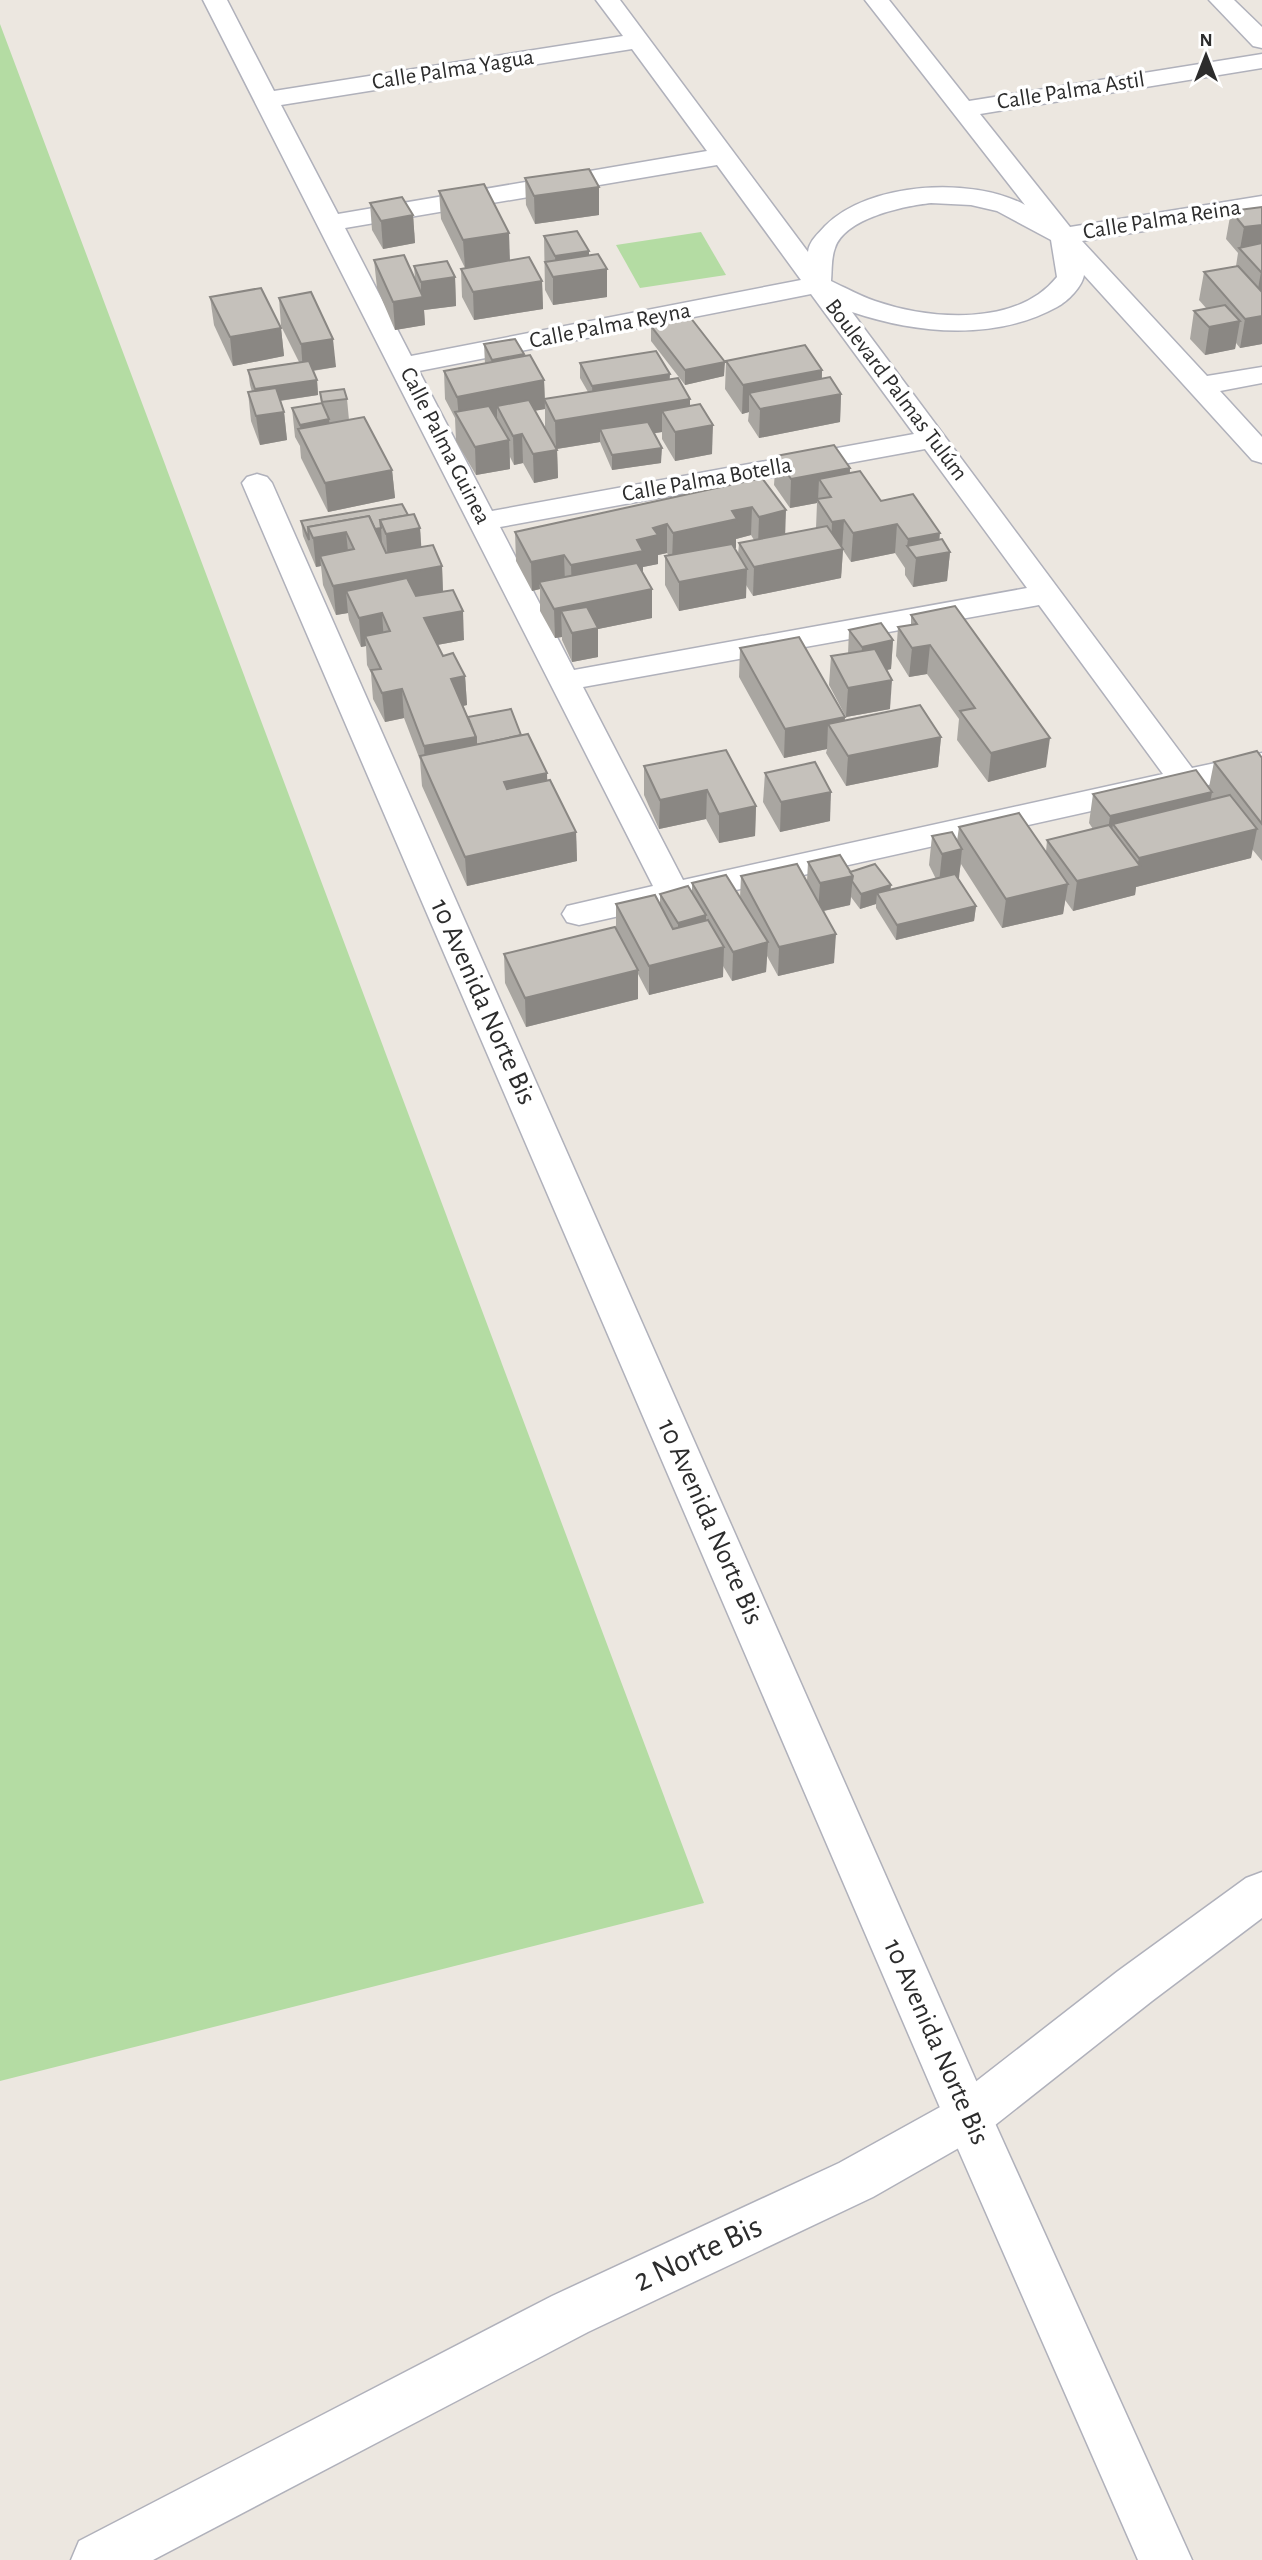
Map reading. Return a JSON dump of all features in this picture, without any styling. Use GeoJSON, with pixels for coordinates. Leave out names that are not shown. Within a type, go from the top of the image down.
{"type":"FeatureCollection","features":[{"type":"Feature","properties":{"kind":"street","name":"Calle Palma Guinea"},"geometry":{"type":"LineString","coordinates":[[215,0],[673,893]]}},
{"type":"Feature","properties":{"kind":"street","name":"Boulevard Palmas Tulúm"},"geometry":{"type":"LineString","coordinates":[[608,0],[1184,780]]}},
{"type":"Feature","properties":{"kind":"street"},"geometry":{"type":"LineString","coordinates":[[879,2],[907,0]]}},
{"type":"Feature","properties":{"kind":"street"},"geometry":{"type":"LineString","coordinates":[[1221,0],[1262,41]]}},
{"type":"Feature","properties":{"kind":"street"},"geometry":{"type":"LineString","coordinates":[[879,2],[1063,236],[1262,454]]}},
{"type":"Feature","properties":{"kind":"street","name":"Calle Palma Yagua"},"geometry":{"type":"LineString","coordinates":[[266,100],[639,41]]}},
{"type":"Feature","properties":{"kind":"street","name":"Calle Palma Astil"},"geometry":{"type":"LineString","coordinates":[[962,109],[1262,61]]}},
{"type":"Feature","properties":{"kind":"street"},"geometry":{"type":"LineString","coordinates":[[330,223],[723,156]]}},
{"type":"Feature","properties":{"kind":"street"},"geometry":{"type":"LineString","coordinates":[[931,195],[971,197],[1006,205],[1063,236],[1071,278],[1056,296],[1028,312],[991,321],[950,323],[909,318],[869,309],[817,285],[822,245],[838,228],[861,212],[893,200],[931,195]]}},
{"type":"Feature","properties":{"kind":"street","name":"Calle Palma Reina"},"geometry":{"type":"LineString","coordinates":[[1063,236],[1262,204]]}},
{"type":"Feature","properties":{"kind":"street","name":"Calle Palma Reyna"},"geometry":{"type":"LineString","coordinates":[[404,366],[817,285]]}},
{"type":"Feature","properties":{"kind":"street"},"geometry":{"type":"LineString","coordinates":[[1200,387],[1262,375]]}},
{"type":"Feature","properties":{"kind":"street","name":"Calle Palma Botella"},"geometry":{"type":"LineString","coordinates":[[483,521],[932,439]]}},
{"type":"Feature","properties":{"kind":"street","name":"10 Avenida Norte Bis"},"geometry":{"type":"LineString","coordinates":[[257,483],[968,2117],[1164,2560]]}},
{"type":"Feature","properties":{"kind":"street"},"geometry":{"type":"LineString","coordinates":[[565,681],[1047,594]]}},
{"type":"Feature","properties":{"kind":"street"},"geometry":{"type":"LineString","coordinates":[[579,914],[1262,763]]}},
{"type":"Feature","properties":{"kind":"street","name":"2 Norte Bis"},"geometry":{"type":"LineString","coordinates":[[98,2560],[570,2314],[856,2180],[968,2117],[1135,1986],[1262,1892]]}},
{"type":"Feature","properties":{"kind":"green space"},"geometry":{"type":"Polygon","coordinates":[[[0,24],[704,1903],[0,2081],[0,24]]]}},
{"type":"Feature","properties":{"kind":"green space"},"geometry":{"type":"Polygon","coordinates":[[[701,232],[726,275],[640,288],[616,245],[701,232]]]}},
{"type":"Feature","properties":{"kind":"building"},"geometry":{"type":"Polygon","coordinates":[[[589,169],[599,187],[534,196],[525,178],[589,169]]]}},
{"type":"Feature","properties":{"kind":"building"},"geometry":{"type":"Polygon","coordinates":[[[484,184],[509,233],[463,240],[439,191],[484,184]]]}},
{"type":"Feature","properties":{"kind":"building"},"geometry":{"type":"Polygon","coordinates":[[[402,197],[413,215],[381,221],[370,203],[402,197]]]}},
{"type":"Feature","properties":{"kind":"building"},"geometry":{"type":"Polygon","coordinates":[[[1262,207],[1262,225],[1244,227],[1231,211],[1262,207]]]}},
{"type":"Feature","properties":{"kind":"building"},"geometry":{"type":"Polygon","coordinates":[[[577,231],[589,251],[555,256],[544,236],[577,231]]]}},
{"type":"Feature","properties":{"kind":"building"},"geometry":{"type":"Polygon","coordinates":[[[1262,243],[1262,272],[1261,272],[1239,248],[1262,243]]]}},
{"type":"Feature","properties":{"kind":"building"},"geometry":{"type":"Polygon","coordinates":[[[598,254],[607,269],[553,277],[545,262],[598,254]]]}},
{"type":"Feature","properties":{"kind":"building"},"geometry":{"type":"Polygon","coordinates":[[[404,255],[423,297],[393,302],[374,260],[404,255]]]}},
{"type":"Feature","properties":{"kind":"building"},"geometry":{"type":"Polygon","coordinates":[[[529,257],[542,281],[473,292],[461,269],[529,257]]]}},
{"type":"Feature","properties":{"kind":"building"},"geometry":{"type":"Polygon","coordinates":[[[447,261],[455,277],[421,282],[414,266],[447,261]]]}},
{"type":"Feature","properties":{"kind":"building"},"geometry":{"type":"Polygon","coordinates":[[[1238,266],[1262,292],[1262,316],[1245,319],[1204,272],[1238,266]]]}},
{"type":"Feature","properties":{"kind":"building"},"geometry":{"type":"Polygon","coordinates":[[[261,288],[281,328],[230,337],[210,297],[261,288]]]}},
{"type":"Feature","properties":{"kind":"building"},"geometry":{"type":"Polygon","coordinates":[[[311,292],[333,339],[301,344],[279,298],[311,292]]]}},
{"type":"Feature","properties":{"kind":"building"},"geometry":{"type":"Polygon","coordinates":[[[1225,305],[1240,321],[1209,327],[1194,311],[1225,305]]]}},
{"type":"Feature","properties":{"kind":"building"},"geometry":{"type":"Polygon","coordinates":[[[690,317],[725,362],[685,370],[651,326],[690,317]]]}},
{"type":"Feature","properties":{"kind":"building"},"geometry":{"type":"Polygon","coordinates":[[[515,339],[524,354],[492,360],[484,344],[515,339]]]}},
{"type":"Feature","properties":{"kind":"building"},"geometry":{"type":"Polygon","coordinates":[[[805,345],[822,370],[743,385],[726,361],[805,345]]]}},
{"type":"Feature","properties":{"kind":"building"},"geometry":{"type":"Polygon","coordinates":[[[656,351],[670,374],[592,386],[580,363],[656,351]]]}},
{"type":"Feature","properties":{"kind":"building"},"geometry":{"type":"Polygon","coordinates":[[[530,355],[544,380],[457,397],[444,371],[530,355]]]}},
{"type":"Feature","properties":{"kind":"building"},"geometry":{"type":"Polygon","coordinates":[[[309,361],[317,380],[255,389],[248,370],[309,361]]]}},
{"type":"Feature","properties":{"kind":"building"},"geometry":{"type":"Polygon","coordinates":[[[830,377],[841,394],[760,409],[749,393],[830,377]]]}},
{"type":"Feature","properties":{"kind":"building"},"geometry":{"type":"Polygon","coordinates":[[[678,378],[690,399],[555,421],[544,399],[678,378]]]}},
{"type":"Feature","properties":{"kind":"building"},"geometry":{"type":"Polygon","coordinates":[[[276,388],[284,412],[256,416],[248,392],[276,388]]]}},
{"type":"Feature","properties":{"kind":"building"},"geometry":{"type":"Polygon","coordinates":[[[344,389],[347,399],[322,402],[320,392],[344,389]]]}},
{"type":"Feature","properties":{"kind":"building"},"geometry":{"type":"Polygon","coordinates":[[[529,400],[557,450],[533,454],[522,434],[513,436],[497,406],[529,400]]]}},
{"type":"Feature","properties":{"kind":"building"},"geometry":{"type":"Polygon","coordinates":[[[322,403],[329,419],[300,425],[292,408],[322,403]]]}},
{"type":"Feature","properties":{"kind":"building"},"geometry":{"type":"Polygon","coordinates":[[[700,404],[713,425],[675,432],[662,411],[700,404]]]}},
{"type":"Feature","properties":{"kind":"building"},"geometry":{"type":"Polygon","coordinates":[[[489,406],[509,440],[475,447],[455,412],[489,406]]]}},
{"type":"Feature","properties":{"kind":"building"},"geometry":{"type":"Polygon","coordinates":[[[364,417],[392,470],[325,483],[298,429],[364,417]]]}},
{"type":"Feature","properties":{"kind":"building"},"geometry":{"type":"Polygon","coordinates":[[[648,422],[662,448],[612,455],[600,429],[648,422]]]}},
{"type":"Feature","properties":{"kind":"building"},"geometry":{"type":"Polygon","coordinates":[[[834,445],[850,468],[791,479],[776,456],[834,445]]]}},
{"type":"Feature","properties":{"kind":"building"},"geometry":{"type":"Polygon","coordinates":[[[860,471],[881,501],[913,494],[940,533],[908,539],[897,524],[853,533],[844,520],[832,522],[817,499],[831,497],[819,479],[860,471]]]}},
{"type":"Feature","properties":{"kind":"building"},"geometry":{"type":"Polygon","coordinates":[[[762,478],[786,510],[759,517],[752,507],[732,511],[737,519],[673,533],[667,524],[653,528],[658,535],[637,540],[643,551],[571,565],[564,555],[531,562],[515,532],[762,478]]]}},
{"type":"Feature","properties":{"kind":"building"},"geometry":{"type":"Polygon","coordinates":[[[402,504],[408,515],[380,520],[381,528],[375,529],[369,516],[308,527],[309,540],[301,521],[402,504]]]}},
{"type":"Feature","properties":{"kind":"building"},"geometry":{"type":"Polygon","coordinates":[[[414,514],[420,528],[386,534],[380,520],[414,514]]]}},
{"type":"Feature","properties":{"kind":"building"},"geometry":{"type":"Polygon","coordinates":[[[369,516],[386,553],[433,545],[442,566],[333,586],[320,556],[354,549],[346,532],[313,538],[308,527],[369,516]]]}},
{"type":"Feature","properties":{"kind":"building"},"geometry":{"type":"Polygon","coordinates":[[[827,526],[843,549],[754,567],[739,543],[827,526]]]}},
{"type":"Feature","properties":{"kind":"building"},"geometry":{"type":"Polygon","coordinates":[[[942,539],[950,552],[916,558],[907,546],[942,539]]]}},
{"type":"Feature","properties":{"kind":"building"},"geometry":{"type":"Polygon","coordinates":[[[732,544],[747,569],[679,582],[665,556],[732,544]]]}},
{"type":"Feature","properties":{"kind":"building"},"geometry":{"type":"Polygon","coordinates":[[[637,563],[652,589],[554,609],[539,582],[637,563]]]}},
{"type":"Feature","properties":{"kind":"building"},"geometry":{"type":"Polygon","coordinates":[[[407,578],[416,596],[453,590],[463,611],[424,618],[443,656],[453,653],[465,676],[451,679],[476,737],[424,746],[402,689],[382,693],[371,670],[381,669],[365,636],[390,631],[382,613],[359,618],[346,591],[407,578]]]}},
{"type":"Feature","properties":{"kind":"building"},"geometry":{"type":"Polygon","coordinates":[[[955,606],[1050,738],[991,753],[960,711],[975,708],[930,645],[912,648],[898,627],[917,624],[911,615],[955,606]]]}},
{"type":"Feature","properties":{"kind":"building"},"geometry":{"type":"Polygon","coordinates":[[[587,607],[598,628],[572,633],[561,611],[587,607]]]}},
{"type":"Feature","properties":{"kind":"building"},"geometry":{"type":"Polygon","coordinates":[[[881,623],[893,640],[862,647],[849,630],[881,623]]]}},
{"type":"Feature","properties":{"kind":"building"},"geometry":{"type":"Polygon","coordinates":[[[799,637],[845,717],[785,729],[740,648],[799,637]]]}},
{"type":"Feature","properties":{"kind":"building"},"geometry":{"type":"Polygon","coordinates":[[[875,649],[892,680],[848,688],[831,656],[875,649]]]}},
{"type":"Feature","properties":{"kind":"building"},"geometry":{"type":"Polygon","coordinates":[[[920,705],[941,737],[848,756],[828,724],[920,705]]]}},
{"type":"Feature","properties":{"kind":"building"},"geometry":{"type":"Polygon","coordinates":[[[511,709],[521,735],[476,745],[476,737],[468,717],[511,709]]]}},
{"type":"Feature","properties":{"kind":"building"},"geometry":{"type":"Polygon","coordinates":[[[528,734],[547,773],[504,782],[507,789],[550,780],[576,832],[465,857],[420,756],[528,734]]]}},
{"type":"Feature","properties":{"kind":"building"},"geometry":{"type":"Polygon","coordinates":[[[726,750],[756,806],[719,814],[707,790],[660,800],[644,766],[726,750]]]}},
{"type":"Feature","properties":{"kind":"building"},"geometry":{"type":"Polygon","coordinates":[[[1257,751],[1262,758],[1262,824],[1214,762],[1257,751]]]}},
{"type":"Feature","properties":{"kind":"building"},"geometry":{"type":"Polygon","coordinates":[[[815,762],[831,792],[781,802],[765,773],[815,762]]]}},
{"type":"Feature","properties":{"kind":"building"},"geometry":{"type":"Polygon","coordinates":[[[1196,770],[1212,792],[1110,816],[1093,794],[1196,770]]]}},
{"type":"Feature","properties":{"kind":"building"},"geometry":{"type":"Polygon","coordinates":[[[1230,795],[1257,829],[1139,858],[1113,824],[1230,795]]]}},
{"type":"Feature","properties":{"kind":"building"},"geometry":{"type":"Polygon","coordinates":[[[1019,813],[1068,884],[1006,899],[959,827],[1019,813]]]}},
{"type":"Feature","properties":{"kind":"building"},"geometry":{"type":"Polygon","coordinates":[[[1109,825],[1140,866],[1077,881],[1047,840],[1109,825]]]}},
{"type":"Feature","properties":{"kind":"building"},"geometry":{"type":"Polygon","coordinates":[[[952,832],[962,849],[942,854],[932,836],[952,832]]]}},
{"type":"Feature","properties":{"kind":"building"},"geometry":{"type":"Polygon","coordinates":[[[840,855],[853,876],[820,883],[808,862],[840,855]]]}},
{"type":"Feature","properties":{"kind":"building"},"geometry":{"type":"Polygon","coordinates":[[[797,864],[836,934],[779,947],[741,876],[797,864]]]}},
{"type":"Feature","properties":{"kind":"building"},"geometry":{"type":"Polygon","coordinates":[[[875,864],[891,885],[861,894],[852,881],[850,872],[875,864]]]}},
{"type":"Feature","properties":{"kind":"building"},"geometry":{"type":"Polygon","coordinates":[[[955,874],[976,906],[897,925],[877,893],[955,874]]]}},
{"type":"Feature","properties":{"kind":"building"},"geometry":{"type":"Polygon","coordinates":[[[726,875],[768,942],[733,952],[692,883],[726,875]]]}},
{"type":"Feature","properties":{"kind":"building"},"geometry":{"type":"Polygon","coordinates":[[[688,886],[706,915],[678,923],[660,894],[688,886]]]}},
{"type":"Feature","properties":{"kind":"building"},"geometry":{"type":"Polygon","coordinates":[[[655,895],[673,929],[708,920],[724,947],[649,966],[616,904],[655,895]]]}},
{"type":"Feature","properties":{"kind":"building"},"geometry":{"type":"Polygon","coordinates":[[[615,927],[638,970],[525,998],[504,954],[615,927]]]}}]}
